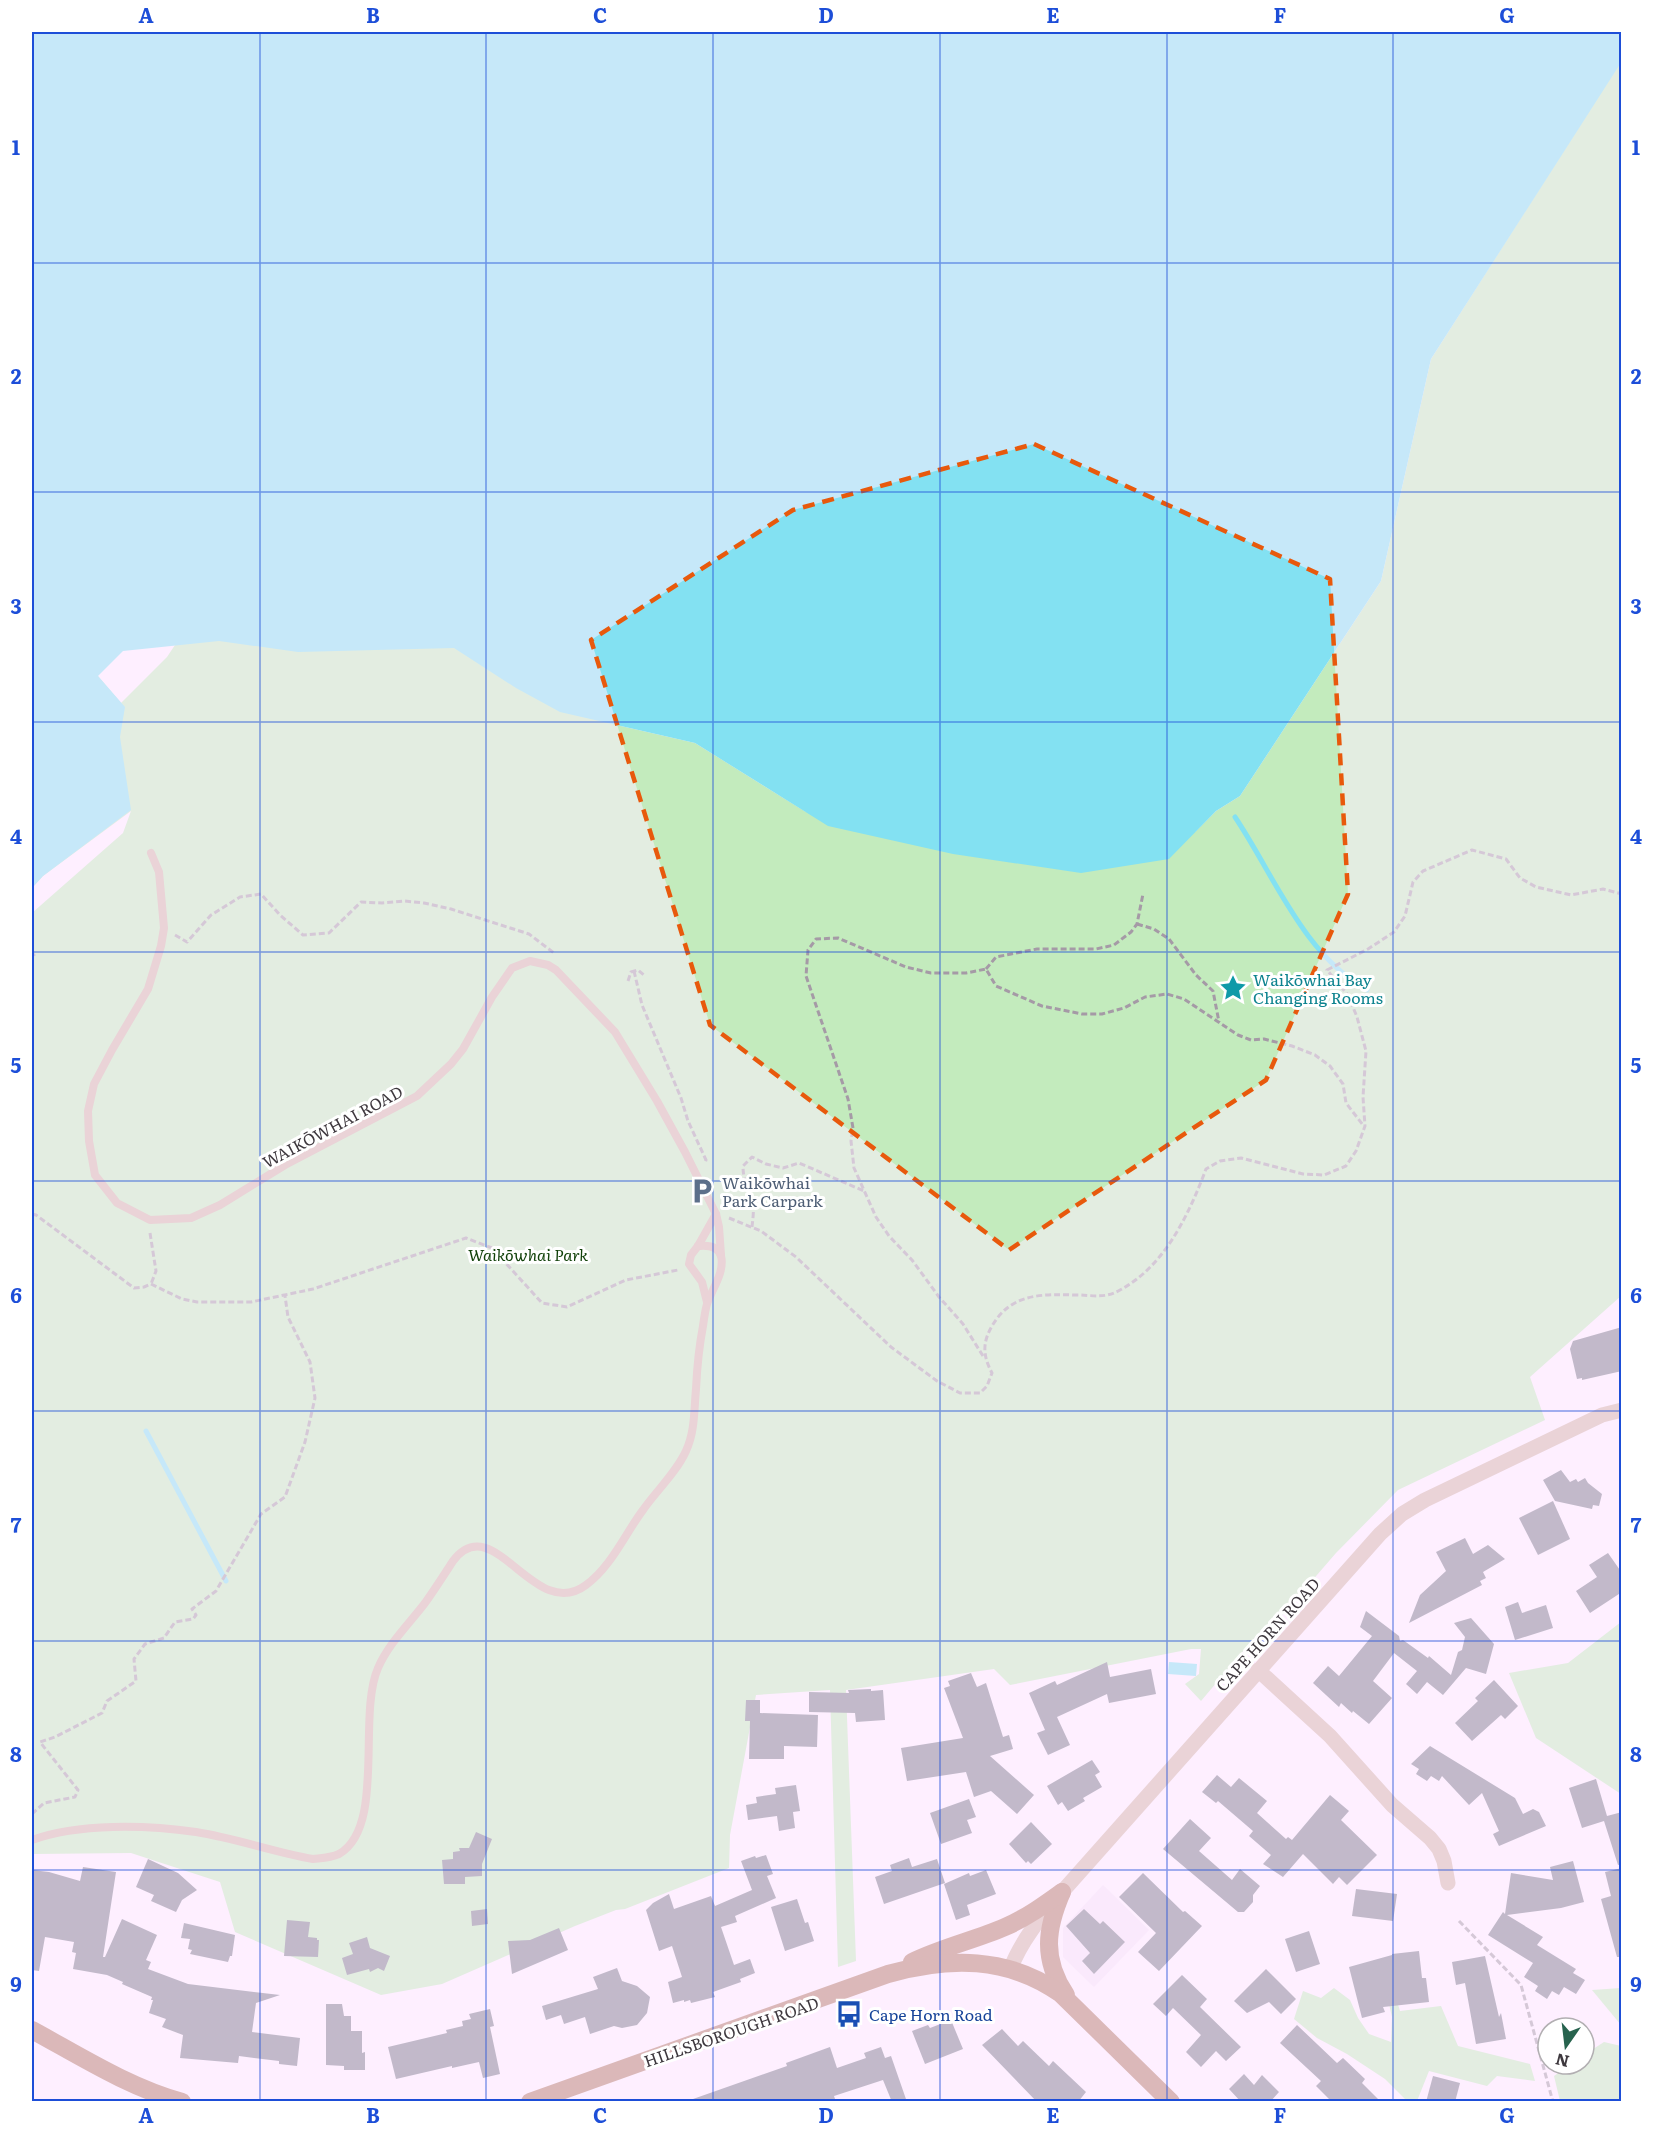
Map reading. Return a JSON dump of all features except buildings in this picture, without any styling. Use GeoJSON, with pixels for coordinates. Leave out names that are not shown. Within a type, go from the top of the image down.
{"type":"FeatureCollection","features":[{"type":"Feature","properties":{"kind":"main road"},"geometry":{"type":"LineString","coordinates":[[888,1974],[935,1951],[1004,1927],[1033,1913],[1062,1892]]}},
{"type":"Feature","properties":{"kind":"main road"},"geometry":{"type":"LineString","coordinates":[[1062,1892],[1053,1912],[1048,1947],[1059,1984],[1073,2004]]}},
{"type":"Feature","properties":{"kind":"main road","name":"HILLSBOROUGH ROAD"},"geometry":{"type":"LineString","coordinates":[[530,2102],[888,1974],[910,1968],[954,1962],[973,1962],[1010,1970],[1046,1984],[1073,2004],[1171,2102]]}},
{"type":"Feature","properties":{"kind":"main road"},"geometry":{"type":"LineString","coordinates":[[32,2030],[156,2094],[182,2102]]}},
{"type":"Feature","properties":{"kind":"street","name":"CAPE HORN ROAD"},"geometry":{"type":"LineString","coordinates":[[1010,1970],[1024,1940],[1062,1892],[1258,1670],[1380,1534],[1401,1514],[1484,1470],[1602,1415],[1622,1410]]}},
{"type":"Feature","properties":{"kind":"street"},"geometry":{"type":"LineString","coordinates":[[1258,1670],[1330,1736],[1392,1804],[1430,1838],[1439,1849],[1447,1870],[1448,1883]]}},
{"type":"Feature","properties":{"kind":"lane"},"geometry":{"type":"LineString","coordinates":[[150,1220],[117,1203],[95,1176],[89,1141],[88,1111],[94,1084],[148,989],[164,928],[159,872],[151,853]]}},
{"type":"Feature","properties":{"kind":"lane","name":"WAIKŌWHAI ROAD"},"geometry":{"type":"LineString","coordinates":[[32,1840],[66,1830],[141,1828],[196,1832],[313,1859],[328,1858],[340,1853],[350,1845],[363,1819],[367,1787],[371,1691],[377,1670],[393,1642],[424,1604],[455,1559],[467,1550],[476,1547],[486,1547],[494,1551],[547,1591],[566,1594],[577,1591],[593,1579],[686,1451],[693,1431],[700,1342],[708,1303],[722,1265],[716,1214],[657,1101],[615,1032],[556,970],[548,965],[530,961],[512,968],[463,1049],[451,1064],[417,1096],[191,1218],[150,1220]]}},
{"type":"Feature","properties":{"kind":"lane"},"geometry":{"type":"LineString","coordinates":[[708,1303],[702,1282],[689,1264],[691,1255],[716,1214]]}},
{"type":"Feature","properties":{"kind":"lane"},"geometry":{"type":"LineString","coordinates":[[698,1246],[713,1247],[721,1255]]}},
{"type":"Feature","properties":{"kind":"path"},"geometry":{"type":"LineString","coordinates":[[984,1358],[987,1334],[1000,1312],[1017,1300],[1046,1295],[1106,1297],[1122,1289],[1150,1267],[1180,1228],[1206,1169],[1220,1161],[1241,1158],[1303,1174],[1324,1175],[1346,1166],[1356,1151],[1365,1126],[1363,1088],[1366,1051],[1348,996],[1327,970],[1394,932],[1405,916],[1413,882],[1423,871],[1472,850],[1506,859],[1520,878],[1536,887],[1571,895],[1603,889],[1622,894]]}},
{"type":"Feature","properties":{"kind":"path"},"geometry":{"type":"LineString","coordinates":[[164,928],[187,942],[211,915],[240,897],[261,894],[303,935],[329,933],[361,902],[404,901],[451,909],[529,934],[550,948],[556,956]]}},
{"type":"Feature","properties":{"kind":"path"},"geometry":{"type":"LineString","coordinates":[[716,1214],[752,1227],[796,1257],[891,1347],[937,1381],[960,1393],[980,1393],[987,1386],[992,1373],[984,1358],[963,1324],[939,1297],[912,1260],[889,1236],[876,1217],[854,1168],[851,1141],[853,1128],[848,1099],[806,976],[808,950],[816,939],[838,938],[906,967],[931,973],[966,973],[986,969],[996,957],[1011,954],[1037,950],[1096,949],[1113,945],[1131,932],[1137,924],[1143,894]]}},
{"type":"Feature","properties":{"kind":"path"},"geometry":{"type":"LineString","coordinates":[[1137,924],[1155,929],[1169,939],[1196,975],[1213,992],[1219,1022]]}},
{"type":"Feature","properties":{"kind":"path"},"geometry":{"type":"LineString","coordinates":[[986,969],[996,986],[1042,1006],[1082,1014],[1102,1014],[1124,1008],[1145,997],[1167,994],[1184,999],[1238,1035],[1251,1040],[1264,1039],[1292,1046],[1315,1055],[1330,1065],[1343,1084],[1346,1102],[1365,1126]]}},
{"type":"Feature","properties":{"kind":"path"},"geometry":{"type":"LineString","coordinates":[[628,981],[631,972],[634,971],[638,970],[645,976]]}},
{"type":"Feature","properties":{"kind":"path"},"geometry":{"type":"LineString","coordinates":[[634,971],[642,1005],[706,1160],[698,1178]]}},
{"type":"Feature","properties":{"kind":"path"},"geometry":{"type":"LineString","coordinates":[[752,1227],[754,1212],[752,1197],[743,1179],[743,1166],[752,1157],[766,1164],[783,1168],[799,1163],[864,1191]]}},
{"type":"Feature","properties":{"kind":"path"},"geometry":{"type":"LineString","coordinates":[[32,1214],[134,1288],[151,1284],[156,1271],[150,1220]]}},
{"type":"Feature","properties":{"kind":"path"},"geometry":{"type":"LineString","coordinates":[[151,1284],[182,1299],[197,1302],[251,1302],[313,1289],[466,1238],[492,1248],[542,1303],[567,1307],[626,1280],[691,1269]]}},
{"type":"Feature","properties":{"kind":"path"},"geometry":{"type":"LineString","coordinates":[[32,1814],[44,1803],[75,1797],[78,1790],[40,1742],[55,1737],[102,1713],[107,1701],[136,1681],[134,1659],[146,1644],[164,1638],[175,1622],[193,1619],[196,1615],[192,1609],[217,1589],[232,1567],[261,1514],[285,1497],[305,1442],[315,1398],[310,1362],[288,1317],[285,1296]]}},
{"type":"Feature","properties":{"kind":"path"},"geometry":{"type":"LineString","coordinates":[[1459,1921],[1521,1985],[1553,2102]]}},
{"type":"Feature","properties":{"kind":"highlighted area"},"geometry":{"type":"Polygon","coordinates":[[[1034,444],[1330,579],[1348,894],[1266,1080],[1009,1250],[710,1025],[591,640],[793,510],[1034,444]]]}},
{"type":"Feature","properties":{"kind":"shaded area"},"geometry":{"type":"Polygon","coordinates":[[[1103,1885],[1149,1930],[1094,1987],[1063,1957],[1063,1928],[1103,1885]]]}},
{"type":"Feature","properties":{"kind":"green space","name":"Waikōwhai Park"},"geometry":{"type":"Polygon","coordinates":[[[1621,61],[1621,1296],[1530,1377],[1545,1420],[1398,1490],[1336,1553],[1266,1634],[1256,1636],[1201,1701],[1185,1684],[1199,1674],[1201,1649],[1191,1649],[1010,1685],[994,1669],[846,1690],[856,1961],[838,1967],[830,1690],[756,1695],[730,1835],[729,1868],[575,1926],[442,1984],[381,1995],[235,1932],[220,1882],[131,1853],[32,1854],[32,913],[123,833],[131,811],[43,876],[32,888],[98,676],[121,703],[167,657],[175,645],[180,645],[221,604],[527,641],[621,726],[695,743],[806,812],[1195,832],[1216,811],[1240,796],[1381,581],[1431,359],[1621,61]]]}},
{"type":"Feature","properties":{"kind":"green space"},"geometry":{"type":"Polygon","coordinates":[[[1621,1622],[1621,1794],[1536,1738],[1509,1673],[1568,1663],[1621,1622]]]}},
{"type":"Feature","properties":{"kind":"green space"},"geometry":{"type":"Polygon","coordinates":[[[1334,1988],[1350,2000],[1369,2034],[1391,2042],[1392,2017],[1387,1995],[1396,1998],[1400,2011],[1441,2006],[1458,2046],[1530,2064],[1535,2081],[1497,2076],[1487,2086],[1429,2071],[1417,2101],[1407,2101],[1385,2079],[1317,2038],[1294,2019],[1303,1991],[1321,1998],[1334,1988]]]}},
{"type":"Feature","properties":{"kind":"green space"},"geometry":{"type":"Polygon","coordinates":[[[1622,1988],[1621,2025],[1592,1990],[1622,1988]]]}},
{"type":"Feature","properties":{"kind":"green space"},"geometry":{"type":"Polygon","coordinates":[[[1604,2042],[1621,2046],[1621,2101],[1560,2101],[1554,2076],[1596,2076],[1596,2047],[1604,2042]]]}},
{"type":"Feature","properties":{"kind":"water"},"geometry":{"type":"Polygon","coordinates":[[[32,32],[1621,32],[1622,61],[1431,359],[1381,581],[1240,796],[1216,811],[1169,859],[1081,873],[953,854],[828,826],[695,743],[560,712],[516,688],[454,648],[298,652],[219,641],[123,651],[98,676],[125,707],[120,737],[131,810],[43,876],[32,888],[32,32]]]}},
{"type":"Feature","properties":{"kind":"water"},"geometry":{"type":"Polygon","coordinates":[[[1169,1662],[1197,1664],[1196,1676],[1168,1674],[1169,1662]]]}},
{"type":"Feature","properties":{"kind":"waterway"},"geometry":{"type":"LineString","coordinates":[[1235,817],[1307,935],[1345,975],[1367,990]]}},
{"type":"Feature","properties":{"kind":"waterway"},"geometry":{"type":"LineString","coordinates":[[146,1431],[226,1581]]}},
{"type":"Feature","properties":{"kind":"place","name":"Waikōwhai Bay Changing Rooms"},"geometry":{"type":"Point","coordinates":[1233,988]}},
{"type":"Feature","properties":{"kind":"place","name":"Waikōwhai Park Carpark"},"geometry":{"type":"Point","coordinates":[702,1191]}},
{"type":"Feature","properties":{"kind":"place","name":"Cape Horn Road"},"geometry":{"type":"Point","coordinates":[849,2014]}}]}
